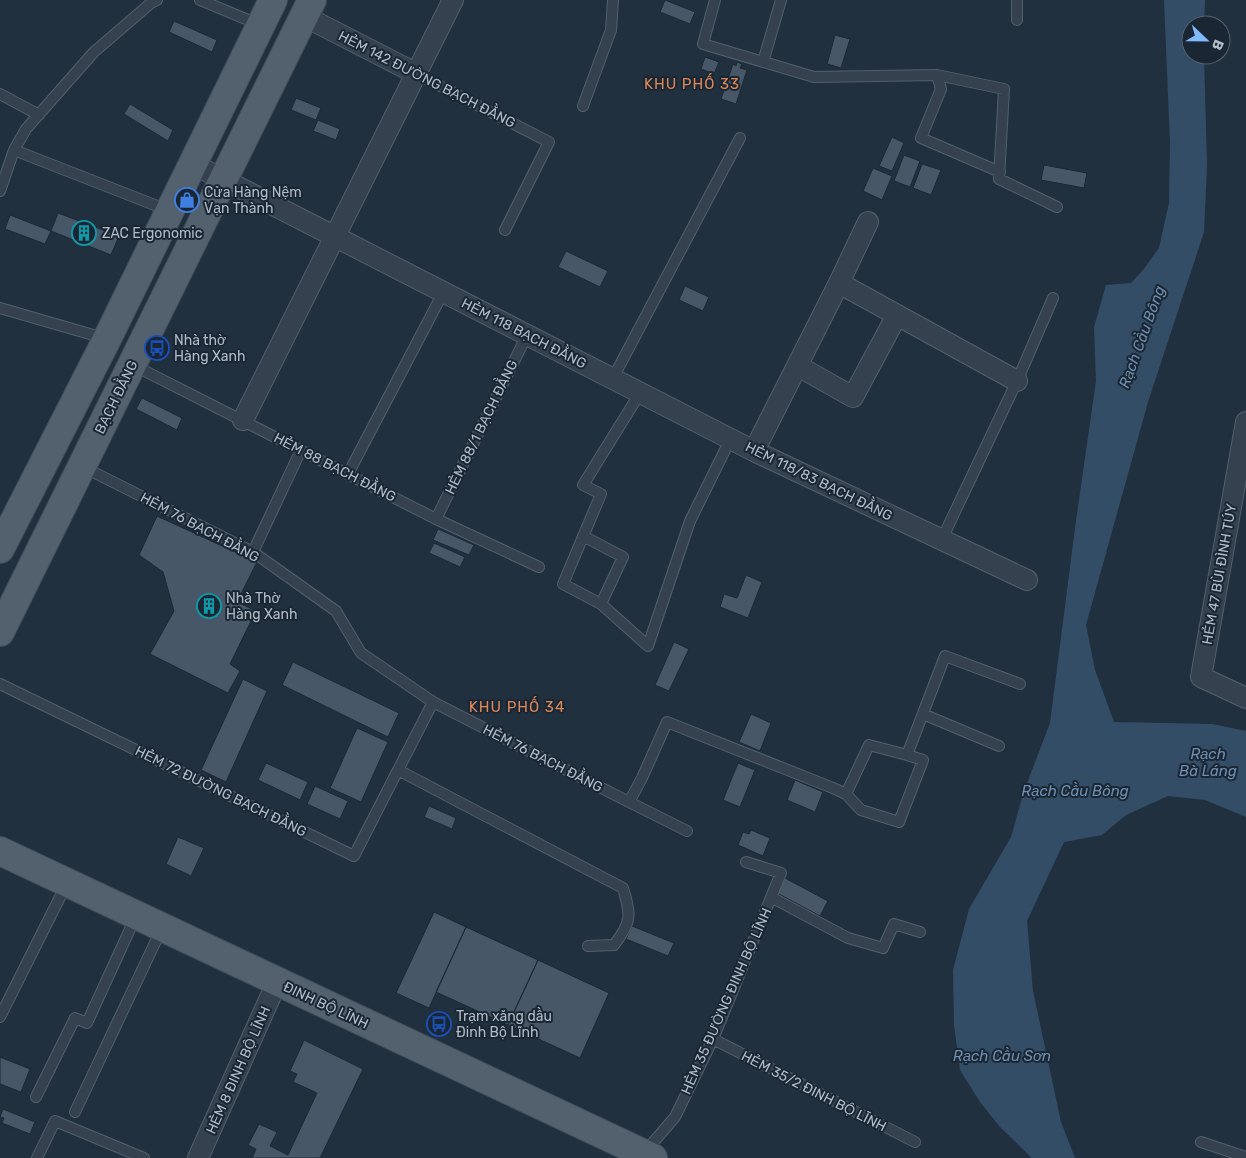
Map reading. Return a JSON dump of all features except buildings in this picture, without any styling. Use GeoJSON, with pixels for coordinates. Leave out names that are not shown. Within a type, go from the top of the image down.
{"type":"FeatureCollection","features":[{"type":"Feature","properties":{"kind":"main road"},"geometry":{"type":"LineString","coordinates":[[1,546],[52,451],[273,0]]}},
{"type":"Feature","properties":{"kind":"main road","name":"BẠCH ĐẰNG"},"geometry":{"type":"LineString","coordinates":[[0,632],[308,8]]}},
{"type":"Feature","properties":{"kind":"main road"},"geometry":{"type":"LineString","coordinates":[[52,451],[82,466]]}},
{"type":"Feature","properties":{"kind":"main road","name":"ĐINH BỘ LĨNH"},"geometry":{"type":"LineString","coordinates":[[0,850],[646,1157]]}},
{"type":"Feature","properties":{"kind":"street"},"geometry":{"type":"LineString","coordinates":[[243,420],[453,0]]}},
{"type":"Feature","properties":{"kind":"street","name":"HẺM 142 ĐƯỜNG BẠCH ĐẰNG"},"geometry":{"type":"LineString","coordinates":[[308,8],[417,74]]}},
{"type":"Feature","properties":{"kind":"street","name":"HẺM 118 BẠCH ĐẰNG"},"geometry":{"type":"LineString","coordinates":[[193,164],[224,178],[613,378]]}},
{"type":"Feature","properties":{"kind":"street"},"geometry":{"type":"LineString","coordinates":[[754,451],[798,366],[868,222]]}},
{"type":"Feature","properties":{"kind":"street"},"geometry":{"type":"LineString","coordinates":[[839,283],[1017,381]]}},
{"type":"Feature","properties":{"kind":"street"},"geometry":{"type":"LineString","coordinates":[[798,366],[853,397],[897,315]]}},
{"type":"Feature","properties":{"kind":"street","name":"HẺM 118/83 BẠCH ĐẰNG"},"geometry":{"type":"LineString","coordinates":[[613,378],[754,451],[1027,580]]}},
{"type":"Feature","properties":{"kind":"street","name":"HẺM 47 BÙI ĐÌNH TÚY"},"geometry":{"type":"LineString","coordinates":[[1246,422],[1242,465],[1201,677],[1246,698]]}},
{"type":"Feature","properties":{"kind":"street","name":"HẺM 8 ĐINH BỘ LĨNH"},"geometry":{"type":"LineString","coordinates":[[198,1158],[277,982]]}},
{"type":"Feature","properties":{"kind":"lane"},"geometry":{"type":"LineString","coordinates":[[0,191],[14,150],[26,129],[94,52],[151,3],[157,0]]}},
{"type":"Feature","properties":{"kind":"lane"},"geometry":{"type":"LineString","coordinates":[[200,0],[261,25]]}},
{"type":"Feature","properties":{"kind":"lane"},"geometry":{"type":"LineString","coordinates":[[583,106],[611,30],[613,0]]}},
{"type":"Feature","properties":{"kind":"lane"},"geometry":{"type":"LineString","coordinates":[[715,0],[704,44],[814,77],[937,75],[1004,89],[999,179],[1056,207]]}},
{"type":"Feature","properties":{"kind":"lane"},"geometry":{"type":"LineString","coordinates":[[763,62],[781,0]]}},
{"type":"Feature","properties":{"kind":"lane"},"geometry":{"type":"LineString","coordinates":[[1017,0],[1017,20]]}},
{"type":"Feature","properties":{"kind":"lane","name":"HẺM 142 ĐƯỜNG BẠCH ĐẰNG"},"geometry":{"type":"LineString","coordinates":[[417,74],[549,142],[505,230]]}},
{"type":"Feature","properties":{"kind":"lane"},"geometry":{"type":"LineString","coordinates":[[937,75],[941,89],[921,138],[1000,172]]}},
{"type":"Feature","properties":{"kind":"lane"},"geometry":{"type":"LineString","coordinates":[[0,94],[39,115]]}},
{"type":"Feature","properties":{"kind":"lane"},"geometry":{"type":"LineString","coordinates":[[613,378],[740,138]]}},
{"type":"Feature","properties":{"kind":"lane"},"geometry":{"type":"LineString","coordinates":[[14,150],[170,211]]}},
{"type":"Feature","properties":{"kind":"lane"},"geometry":{"type":"LineString","coordinates":[[348,474],[444,292]]}},
{"type":"Feature","properties":{"kind":"lane"},"geometry":{"type":"LineString","coordinates":[[942,539],[1017,381],[1053,298]]}},
{"type":"Feature","properties":{"kind":"lane"},"geometry":{"type":"LineString","coordinates":[[0,308],[107,339]]}},
{"type":"Feature","properties":{"kind":"lane","name":"HẺM 88/1 BẠCH ĐẰNG"},"geometry":{"type":"LineString","coordinates":[[436,519],[527,335]]}},
{"type":"Feature","properties":{"kind":"lane","name":"HẺM 88 BẠCH ĐẰNG"},"geometry":{"type":"LineString","coordinates":[[132,364],[436,519],[539,567]]}},
{"type":"Feature","properties":{"kind":"lane"},"geometry":{"type":"LineString","coordinates":[[640,393],[583,485],[602,494],[563,584],[600,604],[648,646],[690,521],[732,438]]}},
{"type":"Feature","properties":{"kind":"lane"},"geometry":{"type":"LineString","coordinates":[[253,552],[301,450]]}},
{"type":"Feature","properties":{"kind":"lane","name":"HẺM 76 BẠCH ĐẰNG"},"geometry":{"type":"LineString","coordinates":[[82,466],[253,552],[336,611],[361,654],[433,702],[687,831]]}},
{"type":"Feature","properties":{"kind":"lane"},"geometry":{"type":"LineString","coordinates":[[584,536],[623,557],[600,604]]}},
{"type":"Feature","properties":{"kind":"lane"},"geometry":{"type":"LineString","coordinates":[[907,756],[945,656],[1020,684]]}},
{"type":"Feature","properties":{"kind":"lane","name":"HẺM 72 ĐƯỜNG BẠCH ĐẰNG"},"geometry":{"type":"LineString","coordinates":[[0,684],[354,856],[433,702]]}},
{"type":"Feature","properties":{"kind":"lane"},"geometry":{"type":"LineString","coordinates":[[923,714],[999,746]]}},
{"type":"Feature","properties":{"kind":"lane"},"geometry":{"type":"LineString","coordinates":[[629,802],[667,722],[846,794],[861,810],[899,822],[923,760],[869,745],[846,794]]}},
{"type":"Feature","properties":{"kind":"lane"},"geometry":{"type":"LineString","coordinates":[[398,770],[623,888],[630,910],[626,930],[614,945],[588,946]]}},
{"type":"Feature","properties":{"kind":"lane","name":"HẺM 35 ĐƯỜNG ĐINH BỘ LĨNH"},"geometry":{"type":"LineString","coordinates":[[646,1157],[675,1117],[713,1039],[781,873],[746,862]]}},
{"type":"Feature","properties":{"kind":"lane"},"geometry":{"type":"LineString","coordinates":[[0,1017],[68,883]]}},
{"type":"Feature","properties":{"kind":"lane"},"geometry":{"type":"LineString","coordinates":[[772,897],[848,938],[883,948],[894,924],[920,932]]}},
{"type":"Feature","properties":{"kind":"lane"},"geometry":{"type":"LineString","coordinates":[[36,1097],[75,1018],[86,1023],[136,915]]}},
{"type":"Feature","properties":{"kind":"lane"},"geometry":{"type":"LineString","coordinates":[[75,1112],[163,928]]}},
{"type":"Feature","properties":{"kind":"lane","name":"HẺM 35/2 ĐINH BỘ LĨNH"},"geometry":{"type":"LineString","coordinates":[[713,1039],[914,1142]]}},
{"type":"Feature","properties":{"kind":"lane"},"geometry":{"type":"LineString","coordinates":[[37,1158],[55,1122],[144,1158]]}},
{"type":"Feature","properties":{"kind":"lane"},"geometry":{"type":"LineString","coordinates":[[1201,1142],[1246,1157]]}},
{"type":"Feature","properties":{"kind":"water"},"geometry":{"type":"Polygon","coordinates":[[[1164,0],[1205,0],[1204,15],[1181,15],[1181,65],[1204,65],[1207,166],[1204,232],[1148,402],[1086,625],[1095,670],[1114,722],[1212,724],[1246,731],[1246,817],[1205,800],[1168,796],[1126,815],[1102,835],[1064,842],[1027,921],[1033,991],[1061,1122],[1075,1158],[1031,1158],[1000,1127],[980,1102],[960,1070],[954,1025],[953,970],[969,909],[1011,837],[1024,791],[1050,723],[1096,381],[1094,327],[1106,285],[1131,283],[1159,248],[1169,203],[1170,143],[1164,0]]]}},
{"type":"Feature","properties":{"kind":"place","name":"Cửa Hàng Nệm Vạn Thành"},"geometry":{"type":"Point","coordinates":[187,200]}},
{"type":"Feature","properties":{"kind":"place","name":"ZAC Ergonomic"},"geometry":{"type":"Point","coordinates":[84,233]}},
{"type":"Feature","properties":{"kind":"place","name":"Nhà thờ Hàng Xanh"},"geometry":{"type":"Point","coordinates":[157,348]}},
{"type":"Feature","properties":{"kind":"place","name":"Nhà Thờ Hàng Xanh"},"geometry":{"type":"Point","coordinates":[209,606]}},
{"type":"Feature","properties":{"kind":"place","name":"Trạm xăng dầu Đinh Bộ Lĩnh"},"geometry":{"type":"Point","coordinates":[439,1024]}},
{"type":"Feature","properties":{"kind":"district","name":"KHU PHỐ 33"},"geometry":{"type":"Point","coordinates":[692,84]}},
{"type":"Feature","properties":{"kind":"district","name":"KHU PHỐ 34"},"geometry":{"type":"Point","coordinates":[517,707]}},
{"type":"Feature","properties":{"kind":"water label","name":"Rạch Cầu Bông"},"geometry":{"type":"Point","coordinates":[1142,337]}},
{"type":"Feature","properties":{"kind":"water label","name":"Rạch Bà Láng"},"geometry":{"type":"Point","coordinates":[1208,762]}},
{"type":"Feature","properties":{"kind":"water label","name":"Rạch Cầu Bông"},"geometry":{"type":"Point","coordinates":[1075,791]}},
{"type":"Feature","properties":{"kind":"water label","name":"Rạch Cầu Sơn"},"geometry":{"type":"Point","coordinates":[1002,1056]}}]}
